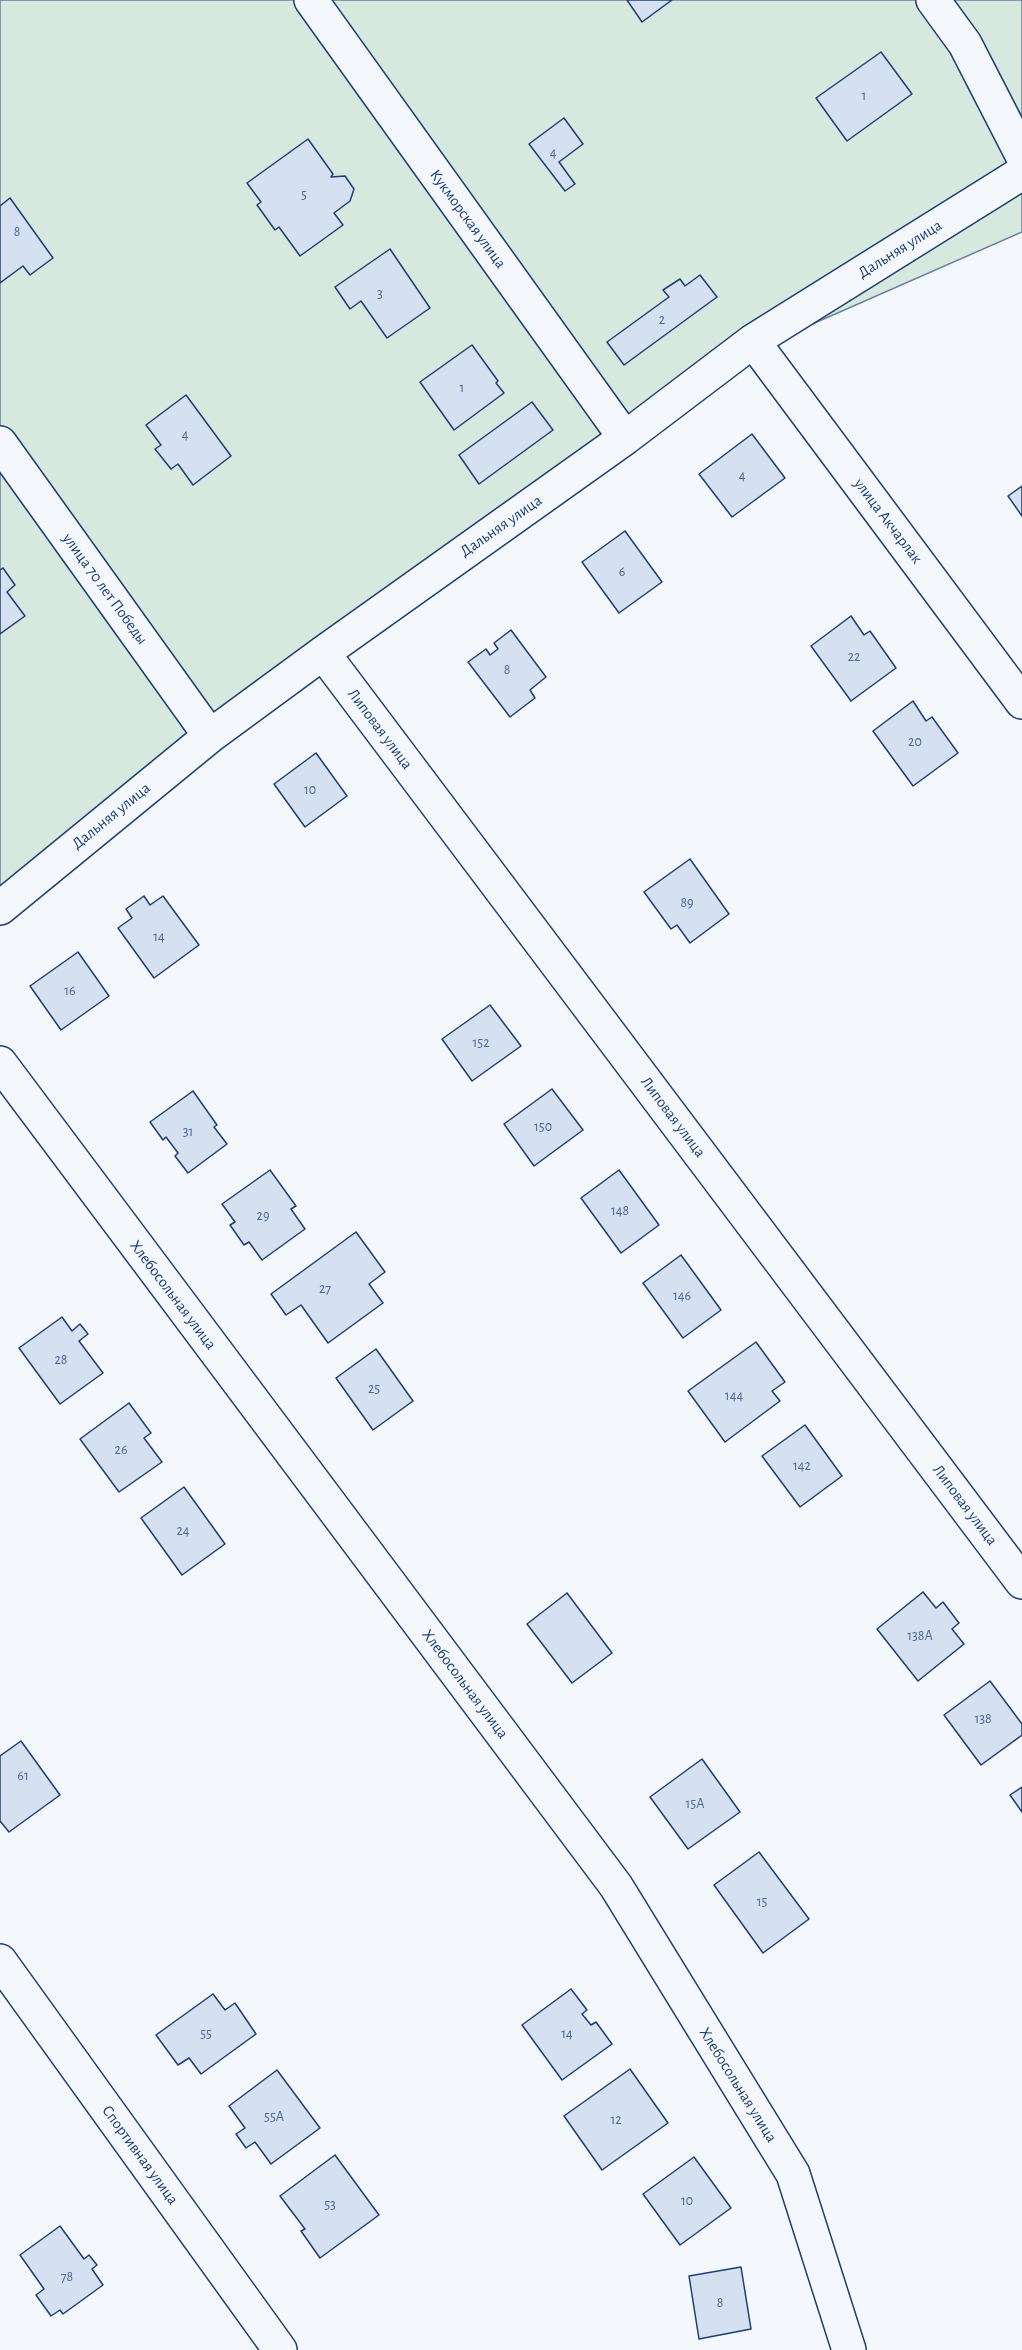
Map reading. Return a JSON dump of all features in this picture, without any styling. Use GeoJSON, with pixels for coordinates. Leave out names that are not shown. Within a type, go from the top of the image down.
{"type":"FeatureCollection","features":[{"type":"Feature","properties":{"kind":"street","name":"Кукморская улица"},"geometry":{"type":"LineString","coordinates":[[311,0],[625,438]]}},
{"type":"Feature","properties":{"kind":"street"},"geometry":{"type":"LineString","coordinates":[[933,0],[965,44],[1022,156]]}},
{"type":"Feature","properties":{"kind":"street","name":"Дальняя улица"},"geometry":{"type":"LineString","coordinates":[[0,908],[210,736],[625,438],[753,341],[1022,173]]}},
{"type":"Feature","properties":{"kind":"street","name":"улица Акчарлак"},"geometry":{"type":"LineString","coordinates":[[753,341],[1022,702]]}},
{"type":"Feature","properties":{"kind":"street","name":"улица 70 лет Победы"},"geometry":{"type":"LineString","coordinates":[[0,443],[210,736]]}},
{"type":"Feature","properties":{"kind":"street","name":"Липовая улица"},"geometry":{"type":"LineString","coordinates":[[323,653],[1022,1582]]}},
{"type":"Feature","properties":{"kind":"street","name":"Хлебосольная улица"},"geometry":{"type":"LineString","coordinates":[[0,1063],[616,1886],[793,2174],[849,2350]]}},
{"type":"Feature","properties":{"kind":"street","name":"Спортивная улица"},"geometry":{"type":"LineString","coordinates":[[0,1960],[280,2350]]}},
{"type":"Feature","properties":{"kind":"shaded area"},"geometry":{"type":"Polygon","coordinates":[[[0,0],[1022,0],[1022,232],[710,369],[0,887],[0,0]]]}},
{"type":"Feature","properties":{"kind":"building"},"geometry":{"type":"Polygon","coordinates":[[[627,0],[672,0],[642,22],[627,0]]]}},
{"type":"Feature","properties":{"kind":"building"},"geometry":{"type":"Polygon","coordinates":[[[881,52],[912,94],[847,141],[816,98],[881,52]]]}},
{"type":"Feature","properties":{"kind":"building"},"geometry":{"type":"Polygon","coordinates":[[[564,118],[583,144],[559,162],[575,184],[565,191],[529,144],[564,118]]]}},
{"type":"Feature","properties":{"kind":"building"},"geometry":{"type":"Polygon","coordinates":[[[308,139],[333,174],[331,177],[345,176],[354,189],[350,201],[334,213],[343,225],[300,256],[279,227],[275,230],[257,205],[261,202],[247,183],[308,139]]]}},
{"type":"Feature","properties":{"kind":"building"},"geometry":{"type":"Polygon","coordinates":[[[10,198],[53,258],[30,275],[23,266],[0,283],[0,206],[10,198]]]}},
{"type":"Feature","properties":{"kind":"building"},"geometry":{"type":"Polygon","coordinates":[[[390,249],[430,308],[387,338],[361,301],[350,309],[335,287],[390,249]]]}},
{"type":"Feature","properties":{"kind":"building"},"geometry":{"type":"Polygon","coordinates":[[[700,275],[717,297],[624,365],[607,342],[669,297],[663,290],[680,279],[685,286],[700,275]]]}},
{"type":"Feature","properties":{"kind":"building"},"geometry":{"type":"Polygon","coordinates":[[[472,345],[504,393],[454,430],[420,382],[472,345]]]}},
{"type":"Feature","properties":{"kind":"building"},"geometry":{"type":"Polygon","coordinates":[[[186,395],[231,456],[193,485],[178,464],[171,469],[155,449],[161,445],[146,425],[186,395]]]}},
{"type":"Feature","properties":{"kind":"building"},"geometry":{"type":"Polygon","coordinates":[[[532,402],[553,430],[479,484],[459,455],[532,402]]]}},
{"type":"Feature","properties":{"kind":"building"},"geometry":{"type":"Polygon","coordinates":[[[752,434],[785,478],[732,517],[699,474],[752,434]]]}},
{"type":"Feature","properties":{"kind":"building"},"geometry":{"type":"Polygon","coordinates":[[[1022,486],[1022,516],[1008,496],[1022,486]]]}},
{"type":"Feature","properties":{"kind":"building"},"geometry":{"type":"Polygon","coordinates":[[[625,531],[662,582],[619,613],[582,562],[625,531]]]}},
{"type":"Feature","properties":{"kind":"building"},"geometry":{"type":"Polygon","coordinates":[[[3,568],[15,585],[7,592],[25,616],[0,634],[0,570],[3,568]]]}},
{"type":"Feature","properties":{"kind":"building"},"geometry":{"type":"Polygon","coordinates":[[[851,616],[864,635],[870,631],[896,668],[851,701],[811,646],[851,616]]]}},
{"type":"Feature","properties":{"kind":"building"},"geometry":{"type":"Polygon","coordinates":[[[511,630],[546,677],[530,690],[535,698],[510,717],[468,662],[486,649],[490,655],[498,649],[494,643],[511,630]]]}},
{"type":"Feature","properties":{"kind":"building"},"geometry":{"type":"Polygon","coordinates":[[[913,701],[926,721],[932,717],[958,753],[913,786],[873,731],[913,701]]]}},
{"type":"Feature","properties":{"kind":"building"},"geometry":{"type":"Polygon","coordinates":[[[316,753],[347,796],[305,827],[274,784],[316,753]]]}},
{"type":"Feature","properties":{"kind":"building"},"geometry":{"type":"Polygon","coordinates":[[[690,859],[729,914],[690,943],[677,925],[671,929],[644,892],[690,859]]]}},
{"type":"Feature","properties":{"kind":"building"},"geometry":{"type":"Polygon","coordinates":[[[144,896],[150,905],[163,896],[199,945],[154,978],[118,928],[132,918],[126,909],[144,896]]]}},
{"type":"Feature","properties":{"kind":"building"},"geometry":{"type":"Polygon","coordinates":[[[78,952],[109,996],[61,1030],[30,986],[78,952]]]}},
{"type":"Feature","properties":{"kind":"building"},"geometry":{"type":"Polygon","coordinates":[[[490,1005],[521,1046],[472,1081],[442,1039],[490,1005]]]}},
{"type":"Feature","properties":{"kind":"building"},"geometry":{"type":"Polygon","coordinates":[[[552,1089],[583,1130],[534,1166],[504,1124],[552,1089]]]}},
{"type":"Feature","properties":{"kind":"building"},"geometry":{"type":"Polygon","coordinates":[[[193,1091],[217,1125],[214,1127],[227,1144],[188,1173],[175,1156],[178,1153],[166,1137],[163,1140],[150,1122],[193,1091]]]}},
{"type":"Feature","properties":{"kind":"building"},"geometry":{"type":"Polygon","coordinates":[[[270,1170],[296,1206],[291,1209],[305,1229],[262,1260],[249,1242],[244,1245],[230,1225],[235,1222],[222,1204],[270,1170]]]}},
{"type":"Feature","properties":{"kind":"building"},"geometry":{"type":"Polygon","coordinates":[[[619,1170],[659,1225],[621,1253],[581,1198],[619,1170]]]}},
{"type":"Feature","properties":{"kind":"building"},"geometry":{"type":"Polygon","coordinates":[[[356,1232],[385,1272],[369,1284],[383,1303],[328,1343],[301,1305],[286,1315],[271,1294],[356,1232]]]}},
{"type":"Feature","properties":{"kind":"building"},"geometry":{"type":"Polygon","coordinates":[[[681,1255],[721,1310],[683,1338],[643,1283],[681,1255]]]}},
{"type":"Feature","properties":{"kind":"building"},"geometry":{"type":"Polygon","coordinates":[[[62,1317],[72,1331],[80,1324],[88,1334],[79,1341],[103,1373],[60,1404],[19,1348],[62,1317]]]}},
{"type":"Feature","properties":{"kind":"building"},"geometry":{"type":"Polygon","coordinates":[[[756,1342],[785,1382],[772,1391],[780,1401],[725,1442],[688,1391],[756,1342]]]}},
{"type":"Feature","properties":{"kind":"building"},"geometry":{"type":"Polygon","coordinates":[[[376,1349],[413,1401],[373,1430],[336,1378],[376,1349]]]}},
{"type":"Feature","properties":{"kind":"building"},"geometry":{"type":"Polygon","coordinates":[[[129,1403],[151,1433],[144,1438],[162,1462],[119,1492],[80,1439],[129,1403]]]}},
{"type":"Feature","properties":{"kind":"building"},"geometry":{"type":"Polygon","coordinates":[[[805,1425],[842,1476],[800,1507],[762,1456],[805,1425]]]}},
{"type":"Feature","properties":{"kind":"building"},"geometry":{"type":"Polygon","coordinates":[[[184,1487],[225,1544],[182,1575],[141,1518],[184,1487]]]}},
{"type":"Feature","properties":{"kind":"building"},"geometry":{"type":"Polygon","coordinates":[[[923,1592],[936,1608],[943,1602],[959,1623],[952,1629],[964,1644],[918,1681],[877,1629],[923,1592]]]}},
{"type":"Feature","properties":{"kind":"building"},"geometry":{"type":"Polygon","coordinates":[[[567,1593],[612,1653],[572,1683],[527,1624],[567,1593]]]}},
{"type":"Feature","properties":{"kind":"building"},"geometry":{"type":"Polygon","coordinates":[[[990,1681],[1022,1724],[1022,1735],[981,1765],[944,1715],[990,1681]]]}},
{"type":"Feature","properties":{"kind":"building"},"geometry":{"type":"Polygon","coordinates":[[[21,1741],[60,1795],[9,1832],[0,1821],[0,1756],[21,1741]]]}},
{"type":"Feature","properties":{"kind":"building"},"geometry":{"type":"Polygon","coordinates":[[[702,1759],[740,1812],[688,1849],[650,1797],[702,1759]]]}},
{"type":"Feature","properties":{"kind":"building"},"geometry":{"type":"Polygon","coordinates":[[[1022,1787],[1022,1812],[1010,1795],[1022,1787]]]}},
{"type":"Feature","properties":{"kind":"building"},"geometry":{"type":"Polygon","coordinates":[[[759,1852],[809,1919],[763,1953],[714,1885],[759,1852]]]}},
{"type":"Feature","properties":{"kind":"building"},"geometry":{"type":"Polygon","coordinates":[[[571,1989],[587,2010],[582,2014],[591,2025],[596,2022],[612,2044],[562,2080],[522,2025],[571,1989]]]}},
{"type":"Feature","properties":{"kind":"building"},"geometry":{"type":"Polygon","coordinates":[[[213,1994],[225,2010],[235,2003],[256,2034],[201,2074],[189,2058],[178,2065],[156,2035],[213,1994]]]}},
{"type":"Feature","properties":{"kind":"building"},"geometry":{"type":"Polygon","coordinates":[[[630,2069],[668,2123],[602,2170],[564,2116],[630,2069]]]}},
{"type":"Feature","properties":{"kind":"building"},"geometry":{"type":"Polygon","coordinates":[[[277,2070],[320,2128],[271,2164],[255,2142],[246,2148],[236,2134],[245,2128],[229,2106],[277,2070]]]}},
{"type":"Feature","properties":{"kind":"building"},"geometry":{"type":"Polygon","coordinates":[[[335,2155],[379,2215],[320,2258],[301,2231],[305,2229],[280,2196],[335,2155]]]}},
{"type":"Feature","properties":{"kind":"building"},"geometry":{"type":"Polygon","coordinates":[[[694,2157],[731,2208],[680,2245],[643,2194],[694,2157]]]}},
{"type":"Feature","properties":{"kind":"building"},"geometry":{"type":"Polygon","coordinates":[[[60,2226],[84,2259],[89,2255],[97,2265],[92,2269],[103,2285],[63,2314],[60,2310],[51,2316],[36,2295],[44,2289],[20,2255],[60,2226]]]}},
{"type":"Feature","properties":{"kind":"building"},"geometry":{"type":"Polygon","coordinates":[[[741,2267],[751,2329],[699,2339],[689,2276],[741,2267]]]}}]}
